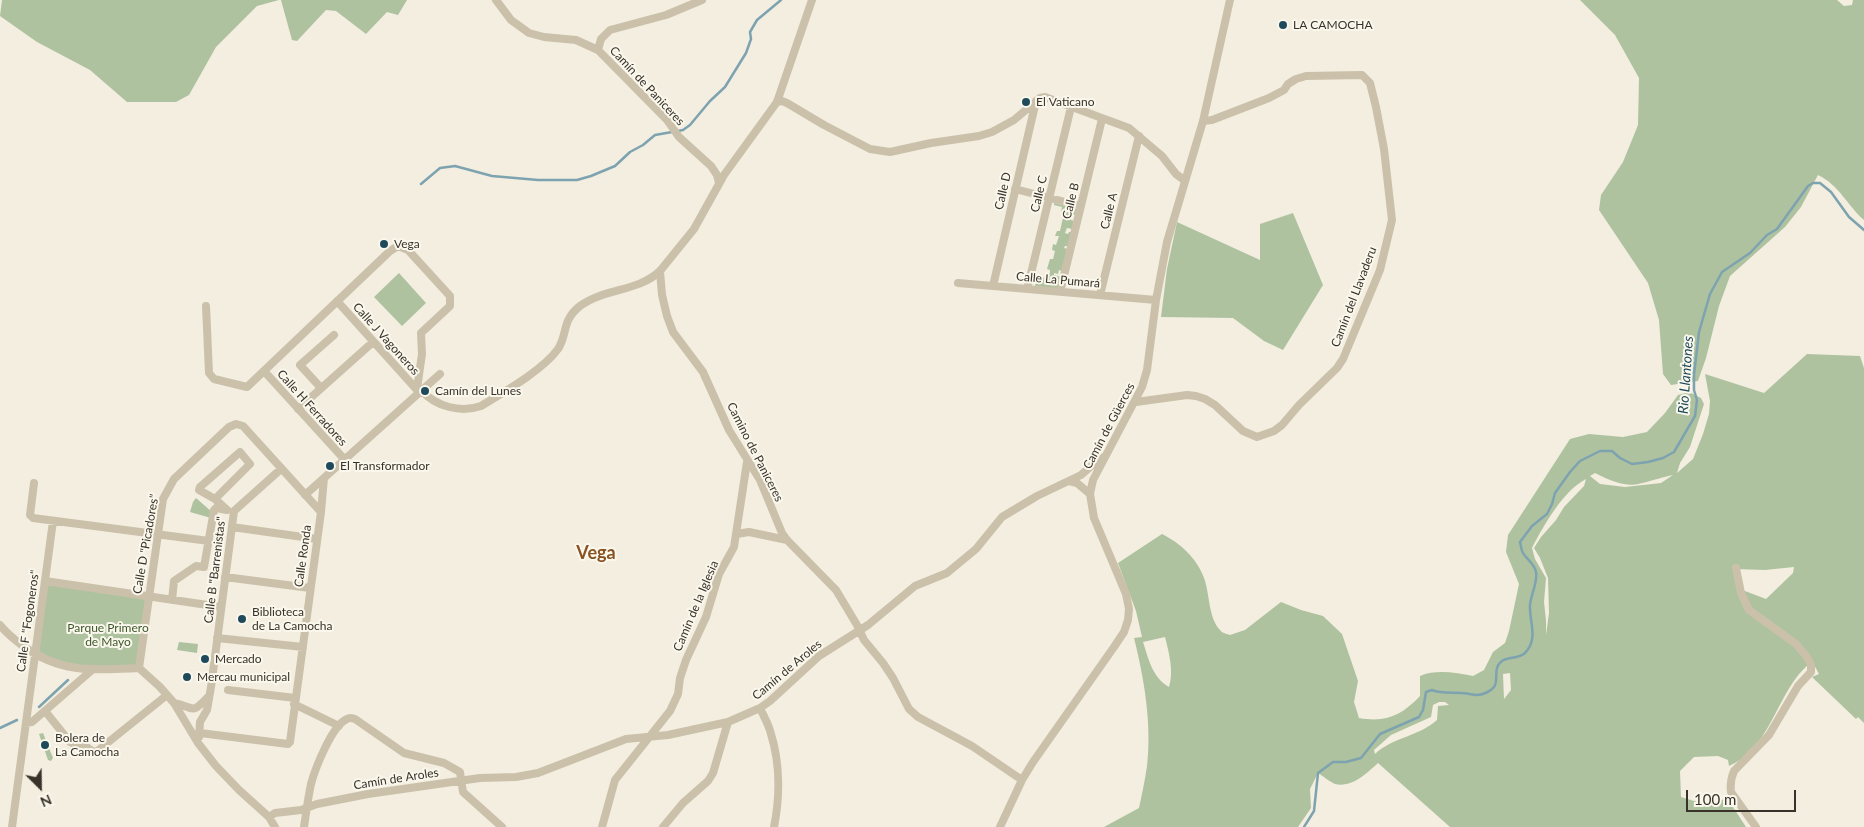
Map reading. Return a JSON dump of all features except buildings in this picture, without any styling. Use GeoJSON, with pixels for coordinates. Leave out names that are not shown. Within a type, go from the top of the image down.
{"type":"FeatureCollection","features":[{"type":"Feature","properties":{"kind":"street","name":"Camín de Paniceres"},"geometry":{"type":"LineString","coordinates":[[496,0],[512,20],[530,33],[544,37],[576,40],[598,50],[679,136],[711,166],[719,183]]}},
{"type":"Feature","properties":{"kind":"street"},"geometry":{"type":"LineString","coordinates":[[598,50],[601,39],[610,30],[666,15],[702,0]]}},
{"type":"Feature","properties":{"kind":"street"},"geometry":{"type":"LineString","coordinates":[[660,271],[701,219],[719,183],[777,102],[812,0]]}},
{"type":"Feature","properties":{"kind":"street","name":"Camín de Güerces"},"geometry":{"type":"LineString","coordinates":[[1000,827],[1032,762],[1114,647],[1124,632],[1128,620],[1129,608],[1126,594],[1094,518],[1090,494],[1093,480],[1104,457],[1136,402],[1147,370],[1156,300],[1167,242],[1203,120],[1230,0]]}},
{"type":"Feature","properties":{"kind":"street","name":"Camín del Llavaderu"},"geometry":{"type":"LineString","coordinates":[[1136,402],[1187,395],[1196,396],[1215,405],[1243,431],[1249,434],[1257,437],[1274,431],[1331,374],[1342,359],[1380,270],[1388,239],[1392,220],[1384,149],[1370,83],[1362,75],[1306,76],[1296,79],[1288,84],[1284,90],[1269,98],[1212,120],[1203,120]]}},
{"type":"Feature","properties":{"kind":"street"},"geometry":{"type":"LineString","coordinates":[[777,102],[787,103],[824,125],[870,148],[890,152],[931,143],[972,138],[992,132],[1014,120],[1040,98],[1045,98],[1129,128],[1162,156],[1176,174],[1184,180]]}},
{"type":"Feature","properties":{"kind":"street","name":"Calle D"},"geometry":{"type":"LineString","coordinates":[[993,286],[1036,101]]}},
{"type":"Feature","properties":{"kind":"street","name":"Calle C"},"geometry":{"type":"LineString","coordinates":[[1028,286],[1071,107]]}},
{"type":"Feature","properties":{"kind":"street","name":"Calle B"},"geometry":{"type":"LineString","coordinates":[[1061,288],[1102,119]]}},
{"type":"Feature","properties":{"kind":"street","name":"Calle A"},"geometry":{"type":"LineString","coordinates":[[1101,291],[1139,136]]}},
{"type":"Feature","properties":{"kind":"street"},"geometry":{"type":"LineString","coordinates":[[1015,189],[1081,206]]}},
{"type":"Feature","properties":{"kind":"street"},"geometry":{"type":"LineString","coordinates":[[206,306],[209,373],[214,379],[247,387],[390,251],[398,246],[408,250],[450,296],[450,306],[421,333],[422,354],[419,391]]}},
{"type":"Feature","properties":{"kind":"street","name":"Calle J Vagoneros"},"geometry":{"type":"LineString","coordinates":[[337,301],[419,391],[437,403],[450,407],[472,409],[482,406],[534,371],[555,353],[560,347],[569,317],[578,308],[598,296],[644,282],[660,271]]}},
{"type":"Feature","properties":{"kind":"street","name":"Camino de Paniceres"},"geometry":{"type":"LineString","coordinates":[[660,271],[664,302],[673,332],[702,372],[729,430],[760,480],[782,533],[836,590],[864,640],[893,678],[910,709],[918,718],[972,746],[1022,780]]}},
{"type":"Feature","properties":{"kind":"street","name":"Calle La Pumará"},"geometry":{"type":"LineString","coordinates":[[958,283],[1156,300]]}},
{"type":"Feature","properties":{"kind":"street"},"geometry":{"type":"LineString","coordinates":[[321,388],[300,365],[334,335]]}},
{"type":"Feature","properties":{"kind":"street"},"geometry":{"type":"LineString","coordinates":[[298,409],[373,342]]}},
{"type":"Feature","properties":{"kind":"street","name":"Calle H Ferradores"},"geometry":{"type":"LineString","coordinates":[[264,371],[345,460]]}},
{"type":"Feature","properties":{"kind":"street"},"geometry":{"type":"LineString","coordinates":[[305,495],[440,374]]}},
{"type":"Feature","properties":{"kind":"street","name":"Calle Ronda"},"geometry":{"type":"LineString","coordinates":[[200,733],[288,744],[290,742],[321,512],[243,426],[236,424]]}},
{"type":"Feature","properties":{"kind":"street","name":"Calle D \"Picadores\""},"geometry":{"type":"LineString","coordinates":[[139,668],[163,499],[174,478],[230,427],[236,424]]}},
{"type":"Feature","properties":{"kind":"street"},"geometry":{"type":"LineString","coordinates":[[215,499],[250,466],[240,452],[199,490],[230,510]]}},
{"type":"Feature","properties":{"kind":"street","name":"Camín de Aroles"},"geometry":{"type":"LineString","coordinates":[[269,817],[275,813],[306,809],[317,804],[462,780],[516,777],[538,773],[626,739],[668,735],[728,722],[760,708],[770,701],[819,656],[860,631],[915,586],[947,573],[976,549],[1002,517],[1037,496],[1081,475],[1104,457]]}},
{"type":"Feature","properties":{"kind":"street","name":"Camín de la Iglesia"},"geometry":{"type":"LineString","coordinates":[[602,827],[616,780],[670,711],[678,694],[680,678],[686,660],[706,617],[719,574],[730,556],[737,534],[748,462]]}},
{"type":"Feature","properties":{"kind":"street","name":"Calle B \"Barrenistas\""},"geometry":{"type":"LineString","coordinates":[[198,743],[201,720],[207,710],[217,638],[232,527],[230,510],[282,469]]}},
{"type":"Feature","properties":{"kind":"street"},"geometry":{"type":"LineString","coordinates":[[321,512],[324,478]]}},
{"type":"Feature","properties":{"kind":"street"},"geometry":{"type":"LineString","coordinates":[[1069,481],[1077,483],[1090,494]]}},
{"type":"Feature","properties":{"kind":"street"},"geometry":{"type":"LineString","coordinates":[[34,483],[30,514],[33,518],[209,541]]}},
{"type":"Feature","properties":{"kind":"street"},"geometry":{"type":"LineString","coordinates":[[172,600],[174,581],[196,566],[204,567],[212,520],[216,508],[230,510]]}},
{"type":"Feature","properties":{"kind":"street","name":"Calle F \"Fogoneros\""},"geometry":{"type":"LineString","coordinates":[[12,827],[53,522]]}},
{"type":"Feature","properties":{"kind":"street"},"geometry":{"type":"LineString","coordinates":[[232,527],[317,540]]}},
{"type":"Feature","properties":{"kind":"street"},"geometry":{"type":"LineString","coordinates":[[737,534],[749,532],[787,540]]}},
{"type":"Feature","properties":{"kind":"street"},"geometry":{"type":"LineString","coordinates":[[1736,568],[1741,593],[1749,610],[1796,644],[1811,665],[1811,672],[1798,686],[1769,735],[1734,771],[1731,778],[1731,792],[1756,827]]}},
{"type":"Feature","properties":{"kind":"street"},"geometry":{"type":"LineString","coordinates":[[225,577],[310,588]]}},
{"type":"Feature","properties":{"kind":"street"},"geometry":{"type":"LineString","coordinates":[[45,581],[221,607]]}},
{"type":"Feature","properties":{"kind":"street"},"geometry":{"type":"LineString","coordinates":[[0,625],[10,636],[35,654],[70,668],[92,670],[139,668],[174,703],[198,743],[239,790],[269,817],[275,827]]}},
{"type":"Feature","properties":{"kind":"street"},"geometry":{"type":"LineString","coordinates":[[217,638],[303,647]]}},
{"type":"Feature","properties":{"kind":"street"},"geometry":{"type":"LineString","coordinates":[[26,722],[32,722],[92,670]]}},
{"type":"Feature","properties":{"kind":"street"},"geometry":{"type":"LineString","coordinates":[[228,690],[295,701],[339,726]]}},
{"type":"Feature","properties":{"kind":"street"},"geometry":{"type":"LineString","coordinates":[[45,711],[70,742],[76,745],[81,743],[96,752],[167,695]]}},
{"type":"Feature","properties":{"kind":"street"},"geometry":{"type":"LineString","coordinates":[[188,724],[186,715],[209,696]]}},
{"type":"Feature","properties":{"kind":"street"},"geometry":{"type":"LineString","coordinates":[[174,703],[200,712],[201,720],[194,726],[188,724]]}},
{"type":"Feature","properties":{"kind":"street"},"geometry":{"type":"LineString","coordinates":[[760,708],[771,733],[776,760],[778,800],[774,827]]}},
{"type":"Feature","properties":{"kind":"street"},"geometry":{"type":"LineString","coordinates":[[304,827],[312,782],[328,743],[339,726],[347,719],[355,719],[404,753],[444,763],[460,772],[463,792],[502,827]]}},
{"type":"Feature","properties":{"kind":"street"},"geometry":{"type":"LineString","coordinates":[[663,827],[683,803],[708,781],[713,773],[728,722]]}},
{"type":"Feature","properties":{"kind":"green space"},"geometry":{"type":"Polygon","coordinates":[[[2,0],[279,0],[257,6],[216,47],[189,95],[176,102],[127,102],[90,70],[37,42],[0,16],[2,0]]]}},
{"type":"Feature","properties":{"kind":"green space"},"geometry":{"type":"Polygon","coordinates":[[[281,0],[407,0],[398,15],[387,12],[366,34],[336,11],[326,10],[297,41],[292,40],[281,0]]]}},
{"type":"Feature","properties":{"kind":"green space"},"geometry":{"type":"Polygon","coordinates":[[[1580,0],[1837,0],[1844,6],[1852,5],[1853,0],[1864,0],[1864,220],[1832,184],[1818,175],[1801,207],[1785,227],[1730,276],[1719,306],[1706,358],[1698,381],[1671,385],[1663,374],[1659,320],[1648,283],[1599,210],[1601,195],[1623,162],[1638,125],[1639,78],[1615,35],[1580,0]]]}},
{"type":"Feature","properties":{"kind":"green space"},"geometry":{"type":"Polygon","coordinates":[[[1054,203],[1077,209],[1075,215],[1072,215],[1071,220],[1074,221],[1072,229],[1067,228],[1065,233],[1071,232],[1068,246],[1064,248],[1068,249],[1062,271],[1059,270],[1058,274],[1054,273],[1054,275],[1061,277],[1057,290],[1034,289],[1038,276],[1045,278],[1046,273],[1050,273],[1050,270],[1047,269],[1055,251],[1052,250],[1053,244],[1056,245],[1059,236],[1055,236],[1057,231],[1060,231],[1064,213],[1061,212],[1062,207],[1054,205],[1054,203]]]}},
{"type":"Feature","properties":{"kind":"green space"},"geometry":{"type":"Polygon","coordinates":[[[1293,213],[1323,285],[1283,350],[1264,341],[1233,318],[1161,317],[1167,269],[1177,222],[1260,260],[1260,224],[1293,213]]]}},
{"type":"Feature","properties":{"kind":"green space"},"geometry":{"type":"Polygon","coordinates":[[[399,273],[426,303],[402,326],[374,297],[399,273]]]}},
{"type":"Feature","properties":{"kind":"green space"},"geometry":{"type":"Polygon","coordinates":[[[1807,354],[1860,356],[1864,368],[1864,723],[1858,717],[1856,719],[1812,677],[1819,674],[1812,661],[1799,674],[1789,689],[1760,739],[1752,750],[1741,759],[1729,766],[1728,760],[1718,756],[1694,757],[1680,771],[1681,797],[1707,805],[1727,798],[1746,827],[1450,827],[1378,763],[1359,779],[1341,785],[1331,782],[1318,773],[1310,789],[1311,808],[1298,827],[1104,827],[1139,808],[1148,750],[1146,701],[1134,638],[1142,637],[1136,611],[1118,563],[1162,534],[1181,547],[1197,564],[1206,584],[1213,619],[1223,633],[1230,635],[1245,630],[1281,602],[1323,616],[1342,634],[1358,681],[1354,702],[1359,718],[1385,718],[1400,713],[1420,696],[1420,676],[1440,672],[1473,676],[1484,670],[1493,652],[1505,643],[1519,584],[1506,552],[1508,535],[1570,439],[1589,434],[1623,437],[1647,432],[1665,413],[1678,395],[1689,392],[1701,398],[1704,404],[1690,447],[1680,463],[1677,473],[1693,459],[1709,414],[1710,401],[1705,374],[1764,393],[1807,354]],[[1595,473],[1590,476],[1600,484],[1625,487],[1661,483],[1673,475],[1627,485],[1595,473]],[[1586,479],[1570,492],[1548,519],[1532,548],[1535,559],[1546,578],[1544,602],[1546,635],[1549,613],[1548,578],[1534,548],[1564,507],[1584,486],[1586,479]],[[1794,567],[1765,570],[1734,569],[1737,588],[1766,599],[1793,573],[1794,567]],[[1165,637],[1143,642],[1149,662],[1155,673],[1169,687],[1171,668],[1165,637]],[[1510,673],[1503,674],[1504,699],[1511,690],[1510,673]],[[1439,702],[1433,705],[1431,717],[1391,735],[1374,750],[1375,754],[1390,744],[1423,730],[1437,720],[1438,706],[1449,705],[1445,702],[1439,702]]]}},
{"type":"Feature","properties":{"kind":"green space"},"geometry":{"type":"Polygon","coordinates":[[[196,498],[212,512],[211,518],[190,512],[196,498]]]}},
{"type":"Feature","properties":{"kind":"green space","name":"Parque Primero de Mayo"},"geometry":{"type":"Polygon","coordinates":[[[45,581],[148,596],[139,668],[92,670],[35,654],[45,581]]]}},
{"type":"Feature","properties":{"kind":"green space"},"geometry":{"type":"Polygon","coordinates":[[[179,642],[198,644],[197,653],[177,650],[179,642]]]}},
{"type":"Feature","properties":{"kind":"green space","name":"Bolera de La Camocha"},"geometry":{"type":"Polygon","coordinates":[[[43,733],[53,758],[51,761],[48,760],[39,734],[43,733]]]}},
{"type":"Feature","properties":{"kind":"waterway"},"geometry":{"type":"LineString","coordinates":[[678,131],[690,125],[710,101],[725,87],[746,53],[751,39],[750,32],[757,20],[781,0]]}},
{"type":"Feature","properties":{"kind":"waterway"},"geometry":{"type":"LineString","coordinates":[[421,184],[440,168],[455,166],[492,176],[538,180],[577,180],[615,166],[630,152],[643,145],[655,135],[672,132]]}},
{"type":"Feature","properties":{"kind":"waterway","name":"Rio Llantones"},"geometry":{"type":"LineString","coordinates":[[1304,827],[1314,811],[1318,773],[1333,762],[1346,762],[1361,758],[1380,734],[1419,717],[1423,710],[1426,692],[1432,690],[1477,695],[1489,691],[1495,685],[1496,671],[1499,664],[1506,659],[1518,657],[1529,648],[1532,642],[1530,605],[1536,572],[1534,566],[1522,552],[1520,542],[1532,526],[1547,514],[1555,493],[1580,461],[1600,451],[1612,451],[1620,458],[1632,464],[1663,458],[1674,452],[1695,416],[1697,400],[1694,390],[1694,374],[1699,332],[1710,294],[1722,272],[1750,253],[1767,235],[1777,229],[1808,186],[1813,183],[1820,183],[1831,192],[1849,217],[1864,230]]}},
{"type":"Feature","properties":{"kind":"waterway"},"geometry":{"type":"LineString","coordinates":[[39,707],[68,680]]}},
{"type":"Feature","properties":{"kind":"waterway"},"geometry":{"type":"LineString","coordinates":[[0,728],[17,720]]}},
{"type":"Feature","properties":{"kind":"place","name":"LA CAMOCHA"},"geometry":{"type":"Point","coordinates":[1283,25]}},
{"type":"Feature","properties":{"kind":"place","name":"El Vaticano"},"geometry":{"type":"Point","coordinates":[1026,102]}},
{"type":"Feature","properties":{"kind":"place","name":"Vega"},"geometry":{"type":"Point","coordinates":[384,244]}},
{"type":"Feature","properties":{"kind":"place","name":"Camín del Lunes"},"geometry":{"type":"Point","coordinates":[425,391]}},
{"type":"Feature","properties":{"kind":"place","name":"El Transformador"},"geometry":{"type":"Point","coordinates":[330,466]}},
{"type":"Feature","properties":{"kind":"place","name":"Biblioteca de La Camocha"},"geometry":{"type":"Point","coordinates":[242,619]}},
{"type":"Feature","properties":{"kind":"place","name":"Mercado"},"geometry":{"type":"Point","coordinates":[205,659]}},
{"type":"Feature","properties":{"kind":"place","name":"Mercau municipal"},"geometry":{"type":"Point","coordinates":[187,677]}},
{"type":"Feature","properties":{"kind":"place","name":"Bolera de La Camocha"},"geometry":{"type":"Point","coordinates":[45,745]}},
{"type":"Feature","properties":{"kind":"district","name":"Vega"},"geometry":{"type":"Point","coordinates":[596,553]}}]}
